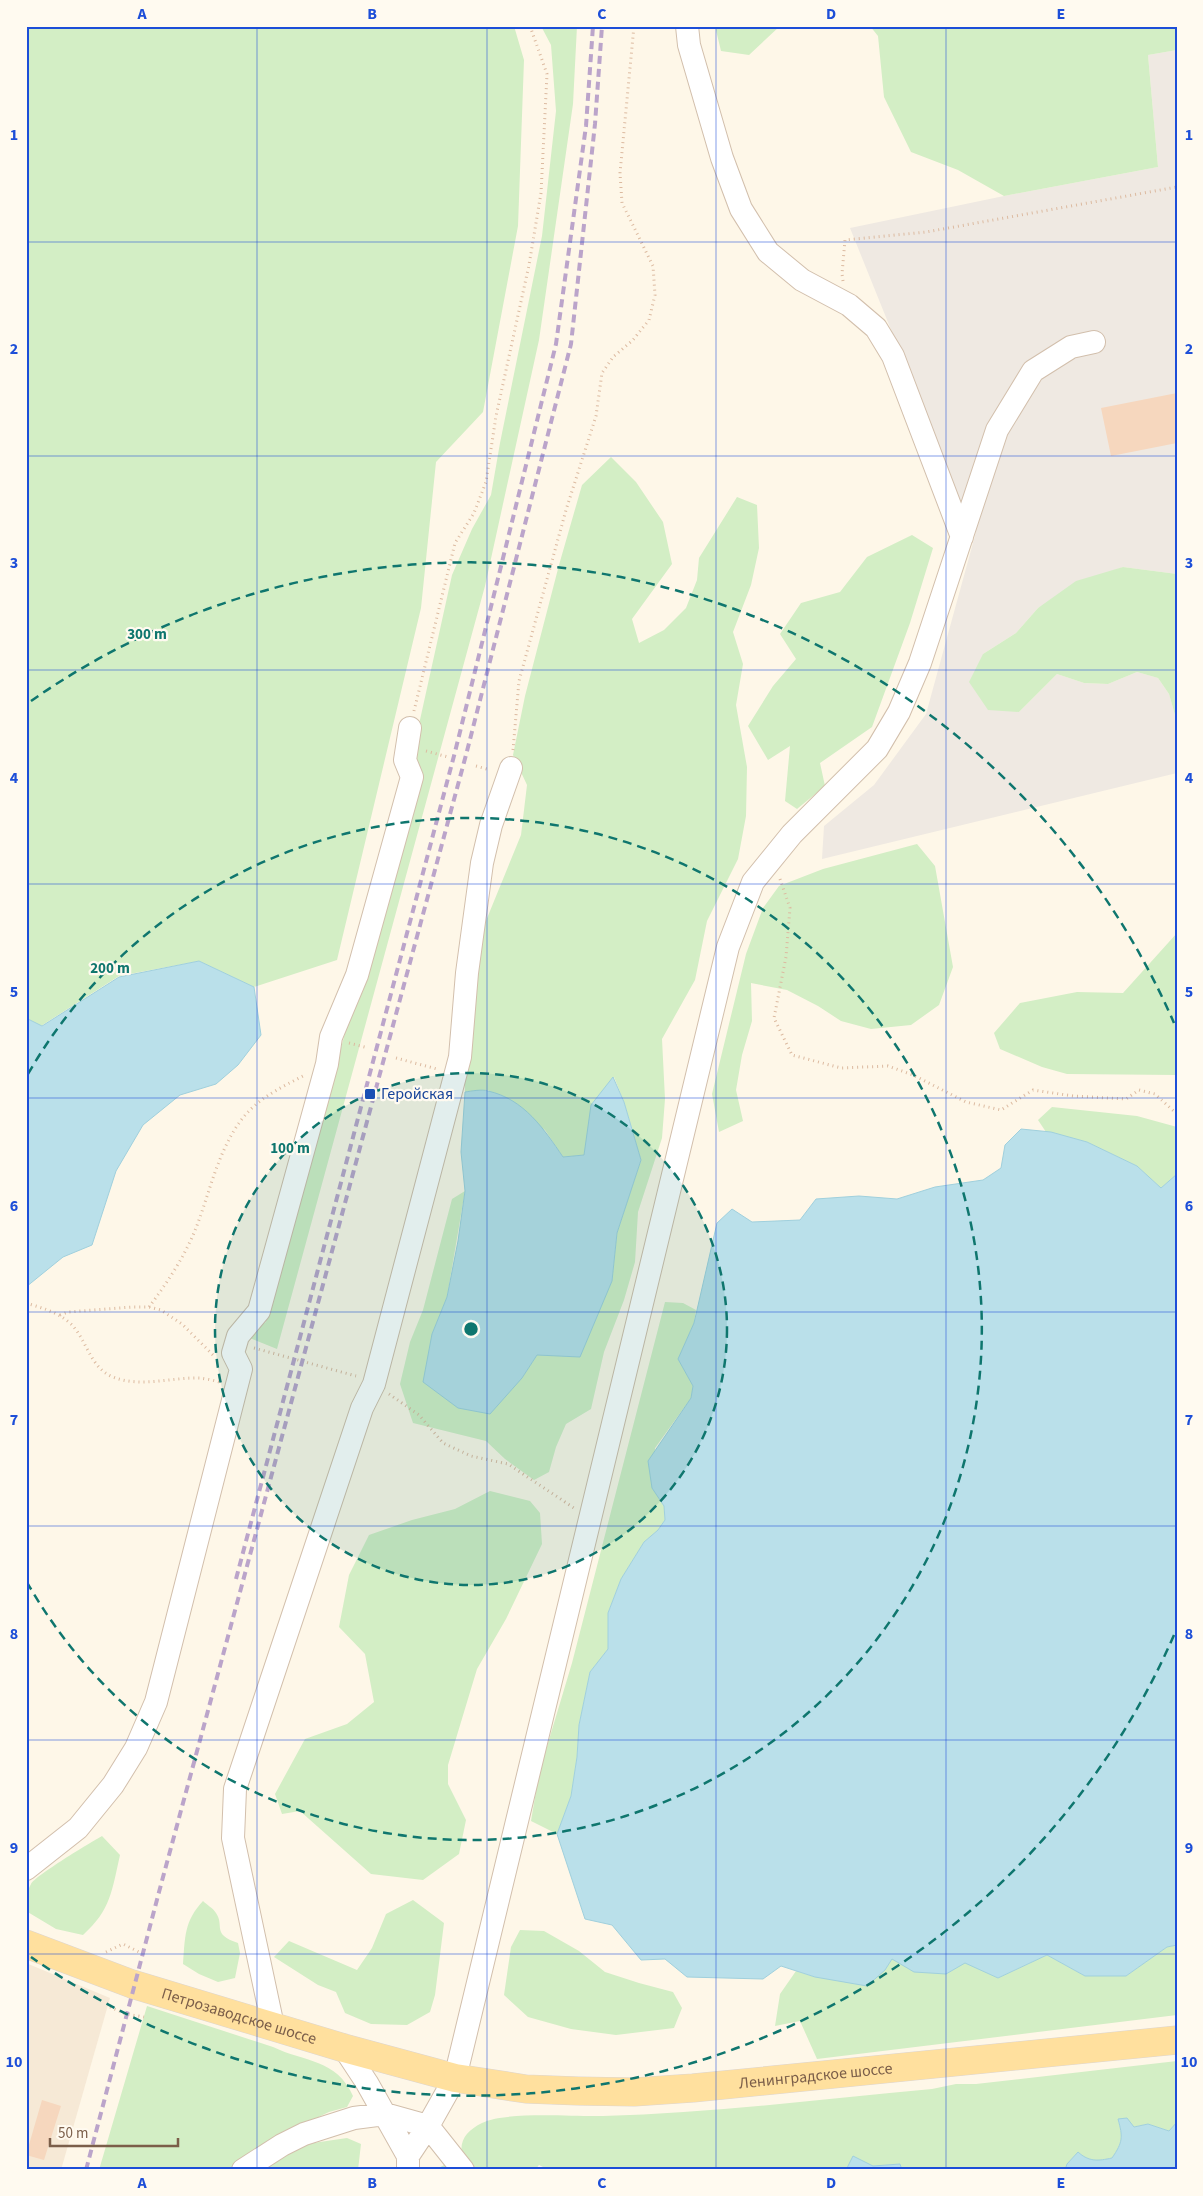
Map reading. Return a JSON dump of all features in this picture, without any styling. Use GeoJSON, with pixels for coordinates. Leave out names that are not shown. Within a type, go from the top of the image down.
{"type":"FeatureCollection","features":[{"type":"Feature","properties":{"kind":"main road","name":"Петрозаводское шоссе"},"geometry":{"type":"LineString","coordinates":[[26,1944],[132,1984],[344,2048],[455,2078]]}},
{"type":"Feature","properties":{"kind":"main road","name":"Ленинградское шоссе"},"geometry":{"type":"LineString","coordinates":[[455,2078],[526,2088],[634,2092],[1177,2040]]}},
{"type":"Feature","properties":{"kind":"street"},"geometry":{"type":"LineString","coordinates":[[688,26],[689,45],[722,158],[741,209],[768,252],[802,280],[849,305],[876,328],[893,356],[962,537]]}},
{"type":"Feature","properties":{"kind":"street"},"geometry":{"type":"LineString","coordinates":[[408,2163],[455,2078],[728,947],[754,882],[792,834],[877,749],[899,712],[920,663],[997,430],[1033,371],[1072,348],[1094,342]]}},
{"type":"Feature","properties":{"kind":"street"},"geometry":{"type":"LineString","coordinates":[[26,1869],[78,1828],[113,1785],[136,1748],[156,1702],[241,1369],[233,1353],[238,1336],[259,1311],[327,1064],[331,1037],[356,975],[412,778],[405,760],[410,728]]}},
{"type":"Feature","properties":{"kind":"street"},"geometry":{"type":"LineString","coordinates":[[273,2026],[233,1838],[236,1790],[362,1408],[460,1057],[467,973],[482,863],[492,825],[511,768]]}},
{"type":"Feature","properties":{"kind":"street"},"geometry":{"type":"LineString","coordinates":[[344,2048],[385,2114],[408,2163]]}},
{"type":"Feature","properties":{"kind":"street"},"geometry":{"type":"LineString","coordinates":[[243,2170],[282,2145],[304,2134],[354,2118],[385,2114],[428,2126],[463,2170]]}},
{"type":"Feature","properties":{"kind":"path"},"geometry":{"type":"LineString","coordinates":[[410,728],[455,543],[474,513],[486,482],[496,416],[535,229],[541,193],[547,74],[530,26]]}},
{"type":"Feature","properties":{"kind":"path"},"geometry":{"type":"LineString","coordinates":[[511,768],[519,681],[566,510],[596,416],[602,373],[613,357],[633,340],[649,320],[655,294],[653,266],[622,202],[620,173],[634,26]]}},
{"type":"Feature","properties":{"kind":"path"},"geometry":{"type":"LineString","coordinates":[[849,305],[842,274],[845,240],[926,232],[1177,187]]}},
{"type":"Feature","properties":{"kind":"path"},"geometry":{"type":"LineString","coordinates":[[420,749],[448,757]]}},
{"type":"Feature","properties":{"kind":"path"},"geometry":{"type":"LineString","coordinates":[[773,857],[790,908],[786,957],[774,1018],[792,1056],[840,1068],[888,1066],[913,1075],[966,1102],[1000,1110],[1033,1090],[1073,1096],[1126,1099],[1139,1090],[1155,1094],[1177,1114]]}},
{"type":"Feature","properties":{"kind":"path"},"geometry":{"type":"LineString","coordinates":[[396,1058],[439,1069],[437,1078]]}},
{"type":"Feature","properties":{"kind":"path"},"geometry":{"type":"LineString","coordinates":[[149,1307],[166,1284],[195,1231],[224,1149],[243,1118],[270,1093],[327,1064]]}},
{"type":"Feature","properties":{"kind":"path"},"geometry":{"type":"LineString","coordinates":[[26,1303],[51,1310],[70,1323],[79,1333],[95,1363],[102,1371],[113,1377],[132,1381],[200,1378],[238,1380]]}},
{"type":"Feature","properties":{"kind":"path"},"geometry":{"type":"LineString","coordinates":[[60,1316],[68,1312],[149,1307],[172,1316],[238,1380]]}},
{"type":"Feature","properties":{"kind":"path"},"geometry":{"type":"LineString","coordinates":[[284,1357],[368,1381],[419,1415],[442,1443],[471,1456],[508,1464],[590,1519]]}},
{"type":"Feature","properties":{"kind":"path"},"geometry":{"type":"LineString","coordinates":[[123,1944],[143,1954]]}},
{"type":"Feature","properties":{"kind":"path"},"geometry":{"type":"LineString","coordinates":[[110,2006],[126,2014],[144,2016]]}},
{"type":"Feature","properties":{"kind":"shaded area"},"geometry":{"type":"Polygon","coordinates":[[[1177,50],[1177,574],[1123,567],[1038,608],[1016,633],[983,654],[1019,712],[1057,674],[1084,683],[1108,684],[1137,672],[1158,678],[1169,694],[1177,722],[1177,773],[822,859],[824,826],[874,785],[926,714],[976,532],[962,506],[850,228],[1158,167],[1148,55],[1177,50]]]}},
{"type":"Feature","properties":{"kind":"shaded area"},"geometry":{"type":"Polygon","coordinates":[[[26,1963],[110,1998],[61,2170],[26,2170],[26,1963]]]}},
{"type":"Feature","properties":{"kind":"green space"},"geometry":{"type":"Polygon","coordinates":[[[26,26],[514,26],[524,60],[518,226],[483,412],[436,462],[421,608],[337,960],[254,987],[199,961],[119,976],[41,1026],[26,1018],[26,26]]]}},
{"type":"Feature","properties":{"kind":"green space"},"geometry":{"type":"Polygon","coordinates":[[[541,26],[577,26],[573,104],[539,340],[485,586],[277,1349],[245,1336],[266,1322],[302,1174],[423,774],[412,756],[452,575],[472,529],[491,495],[542,236],[556,111],[551,45],[541,26]]]}},
{"type":"Feature","properties":{"kind":"green space"},"geometry":{"type":"Polygon","coordinates":[[[715,26],[780,26],[749,55],[721,51],[715,26]]]}},
{"type":"Feature","properties":{"kind":"green space"},"geometry":{"type":"Polygon","coordinates":[[[870,26],[1177,26],[1177,50],[1148,55],[1158,167],[1004,196],[958,170],[911,152],[884,97],[878,36],[870,26]]]}},
{"type":"Feature","properties":{"kind":"green space"},"geometry":{"type":"Polygon","coordinates":[[[611,457],[636,482],[663,522],[672,564],[632,619],[639,643],[664,630],[686,608],[697,580],[699,558],[737,497],[757,505],[759,548],[751,585],[733,632],[743,664],[736,705],[747,767],[746,816],[738,859],[707,921],[695,980],[662,1039],[665,1099],[662,1138],[638,1212],[635,1262],[624,1300],[604,1352],[591,1409],[566,1424],[556,1447],[549,1472],[534,1480],[505,1459],[486,1441],[413,1423],[400,1384],[410,1342],[423,1310],[452,1199],[465,1191],[447,1297],[432,1334],[522,1378],[537,1355],[612,1281],[617,1233],[641,1160],[624,1102],[614,1077],[585,1155],[563,1157],[545,1130],[488,1090],[465,1092],[464,1022],[472,955],[521,835],[527,785],[513,755],[525,696],[582,485],[611,457]]]}},
{"type":"Feature","properties":{"kind":"green space"},"geometry":{"type":"Polygon","coordinates":[[[912,535],[933,548],[910,623],[872,727],[820,763],[825,786],[797,809],[785,801],[790,746],[768,760],[748,726],[773,686],[796,659],[780,634],[801,603],[840,592],[867,557],[912,535]]]}},
{"type":"Feature","properties":{"kind":"green space"},"geometry":{"type":"Polygon","coordinates":[[[1123,567],[1177,574],[1177,722],[1169,694],[1158,678],[1137,672],[1108,684],[1084,683],[1057,674],[1019,712],[988,710],[969,682],[983,654],[1016,633],[1038,608],[1076,581],[1123,567]]]}},
{"type":"Feature","properties":{"kind":"green space"},"geometry":{"type":"Polygon","coordinates":[[[917,844],[935,866],[953,967],[939,1005],[911,1025],[871,1029],[841,1021],[818,1006],[787,990],[751,983],[752,1021],[742,1055],[736,1090],[743,1121],[719,1132],[712,1094],[746,954],[763,908],[779,886],[823,869],[917,844]]]}},
{"type":"Feature","properties":{"kind":"green space"},"geometry":{"type":"Polygon","coordinates":[[[1177,933],[1177,1075],[1067,1074],[1042,1067],[1000,1049],[994,1033],[1020,1003],[1077,992],[1123,993],[1177,933]]]}},
{"type":"Feature","properties":{"kind":"green space"},"geometry":{"type":"Polygon","coordinates":[[[1052,1107],[1137,1116],[1177,1127],[1177,1174],[1161,1188],[1137,1166],[1087,1142],[1046,1132],[1038,1120],[1052,1107]]]}},
{"type":"Feature","properties":{"kind":"green space"},"geometry":{"type":"Polygon","coordinates":[[[665,1302],[683,1303],[696,1310],[694,1323],[678,1359],[693,1386],[691,1398],[655,1448],[652,1488],[664,1506],[665,1520],[658,1530],[644,1542],[621,1579],[608,1613],[608,1649],[590,1672],[579,1725],[577,1757],[571,1796],[557,1834],[531,1821],[539,1773],[572,1663],[665,1302]]]}},
{"type":"Feature","properties":{"kind":"green space"},"geometry":{"type":"Polygon","coordinates":[[[490,1491],[530,1501],[540,1513],[542,1544],[506,1619],[477,1669],[448,1765],[448,1784],[466,1820],[459,1854],[423,1880],[371,1874],[300,1811],[282,1814],[275,1794],[305,1739],[347,1724],[374,1702],[365,1654],[339,1627],[349,1575],[369,1535],[412,1520],[455,1509],[490,1491]]]}},
{"type":"Feature","properties":{"kind":"green space"},"geometry":{"type":"Polygon","coordinates":[[[102,1836],[120,1855],[112,1889],[105,1908],[83,1935],[56,1929],[26,1911],[28,1890],[35,1880],[64,1859],[102,1836]]]}},
{"type":"Feature","properties":{"kind":"green space"},"geometry":{"type":"Polygon","coordinates":[[[413,1900],[444,1923],[435,1995],[430,2012],[407,2025],[371,2024],[345,2013],[336,1992],[318,1985],[274,1957],[289,1941],[357,1970],[372,1948],[386,1914],[413,1900]]]}},
{"type":"Feature","properties":{"kind":"green space"},"geometry":{"type":"Polygon","coordinates":[[[203,1901],[216,1913],[220,1930],[224,1936],[238,1943],[240,1953],[235,1978],[218,1982],[199,1974],[183,1964],[185,1938],[189,1923],[203,1901]]]}},
{"type":"Feature","properties":{"kind":"green space"},"geometry":{"type":"Polygon","coordinates":[[[520,1930],[544,1931],[579,1951],[605,1972],[673,1992],[682,2008],[674,2028],[616,2035],[571,2029],[528,2017],[504,1995],[511,1947],[520,1930]]]}},
{"type":"Feature","properties":{"kind":"green space"},"geometry":{"type":"Polygon","coordinates":[[[1177,1945],[1177,2015],[817,2059],[800,2021],[775,2026],[780,1994],[796,1971],[815,1977],[885,1970],[892,1958],[946,1974],[965,1962],[998,1978],[1047,1955],[1085,1976],[1126,1976],[1167,1947],[1177,1945]]]}},
{"type":"Feature","properties":{"kind":"green space"},"geometry":{"type":"Polygon","coordinates":[[[147,2006],[319,2063],[338,2075],[353,2096],[347,2107],[329,2112],[304,2124],[236,2170],[99,2170],[147,2006]]]}},
{"type":"Feature","properties":{"kind":"green space"},"geometry":{"type":"Polygon","coordinates":[[[1177,2061],[1177,2122],[1169,2131],[1148,2124],[1133,2127],[1118,2119],[1121,2140],[1112,2158],[1094,2160],[1086,2158],[1078,2152],[1067,2164],[1065,2170],[902,2170],[900,2164],[873,2166],[854,2157],[845,2170],[549,2170],[539,2165],[535,2170],[435,2170],[462,2155],[463,2140],[469,2132],[482,2123],[493,2119],[540,2115],[603,2116],[727,2109],[932,2089],[956,2084],[976,2084],[1177,2061]]]}},
{"type":"Feature","properties":{"kind":"green space"},"geometry":{"type":"Polygon","coordinates":[[[347,2138],[361,2144],[358,2170],[266,2170],[282,2153],[313,2143],[347,2138]]]}},
{"type":"Feature","properties":{"kind":"water"},"geometry":{"type":"Polygon","coordinates":[[[199,961],[254,987],[261,1035],[238,1065],[216,1084],[180,1095],[143,1125],[116,1171],[92,1245],[63,1257],[26,1287],[26,1018],[42,1026],[119,977],[199,961]]]}},
{"type":"Feature","properties":{"kind":"water"},"geometry":{"type":"Polygon","coordinates":[[[613,1077],[624,1102],[641,1160],[617,1233],[612,1281],[580,1357],[537,1355],[522,1378],[490,1414],[458,1408],[423,1382],[432,1334],[447,1297],[458,1241],[465,1191],[461,1152],[465,1092],[486,1090],[501,1095],[523,1108],[532,1117],[563,1157],[584,1155],[591,1105],[613,1077]]]}},
{"type":"Feature","properties":{"kind":"water"},"geometry":{"type":"Polygon","coordinates":[[[1021,1129],[1051,1132],[1087,1142],[1137,1166],[1161,1188],[1177,1174],[1177,1945],[1167,1947],[1126,1976],[1085,1976],[1047,1955],[998,1978],[965,1963],[946,1974],[914,1972],[892,1959],[885,1970],[867,1986],[815,1977],[781,1966],[763,1979],[687,1977],[665,1959],[641,1960],[612,1925],[585,1919],[557,1834],[571,1796],[577,1757],[579,1725],[590,1672],[608,1649],[608,1613],[621,1579],[644,1542],[658,1530],[665,1520],[664,1506],[652,1488],[648,1461],[691,1398],[693,1386],[678,1359],[694,1323],[717,1223],[732,1209],[752,1222],[800,1220],[816,1199],[859,1196],[897,1199],[935,1187],[983,1180],[1001,1168],[1005,1145],[1021,1129]]]}},
{"type":"Feature","properties":{"kind":"water"},"geometry":{"type":"Polygon","coordinates":[[[1127,2118],[1134,2127],[1148,2124],[1169,2131],[1177,2122],[1177,2170],[1065,2170],[1067,2164],[1078,2152],[1086,2158],[1094,2160],[1112,2158],[1121,2139],[1118,2119],[1127,2118]]]}},
{"type":"Feature","properties":{"kind":"water"},"geometry":{"type":"Polygon","coordinates":[[[853,2156],[873,2166],[900,2164],[902,2170],[846,2170],[853,2156]]]}},
{"type":"Feature","properties":{"kind":"building"},"geometry":{"type":"Polygon","coordinates":[[[1177,393],[1177,443],[1111,456],[1101,408],[1177,393]]]}},
{"type":"Feature","properties":{"kind":"building"},"geometry":{"type":"Polygon","coordinates":[[[42,2100],[61,2106],[44,2160],[26,2155],[42,2100]]]}},
{"type":"Feature","properties":{"kind":"railway"},"geometry":{"type":"LineString","coordinates":[[236,1579],[455,752],[556,344],[586,126],[593,26]]}},
{"type":"Feature","properties":{"kind":"railway"},"geometry":{"type":"LineString","coordinates":[[86,2170],[159,1892],[466,755],[571,344],[595,124],[602,26]]}},
{"type":"Feature","properties":{"kind":"place","name":"Геройская"},"geometry":{"type":"Point","coordinates":[370,1094]}}]}
